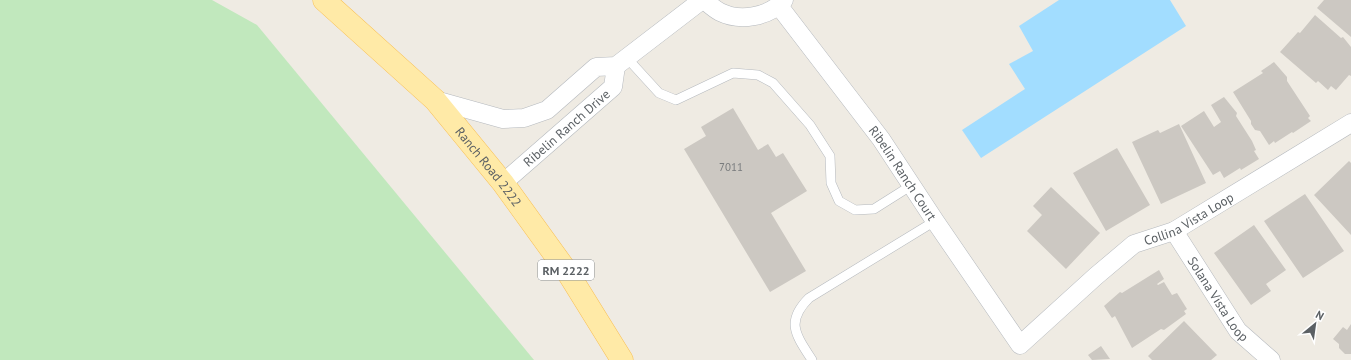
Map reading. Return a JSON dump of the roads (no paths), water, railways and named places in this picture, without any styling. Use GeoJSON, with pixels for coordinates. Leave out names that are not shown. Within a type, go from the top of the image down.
{"type":"FeatureCollection","features":[{"type":"Feature","properties":{"kind":"main road","name":"Ranch Road 2222"},"geometry":{"type":"LineString","coordinates":[[324,0],[435,100],[503,183],[568,273],[622,360]]}},
{"type":"Feature","properties":{"kind":"street"},"geometry":{"type":"LineString","coordinates":[[621,62],[703,0],[720,12],[740,18],[760,15],[781,3]]}},
{"type":"Feature","properties":{"kind":"street","name":"Ribelin Ranch Court"},"geometry":{"type":"LineString","coordinates":[[781,3],[882,139],[935,221],[1020,345]]}},
{"type":"Feature","properties":{"kind":"street","name":"Ribelin Ranch Drive"},"geometry":{"type":"LineString","coordinates":[[435,100],[503,119],[524,118],[547,110],[596,67],[621,62],[613,87],[503,183]]}},
{"type":"Feature","properties":{"kind":"street","name":"Collina Vista Loop"},"geometry":{"type":"LineString","coordinates":[[1020,345],[1096,276],[1134,244],[1174,231],[1351,123]]}},
{"type":"Feature","properties":{"kind":"street","name":"Solana Vista Loop"},"geometry":{"type":"LineString","coordinates":[[1174,231],[1238,331],[1271,360]]}},
{"type":"Feature","properties":{"kind":"lane"},"geometry":{"type":"LineString","coordinates":[[621,62],[659,93],[676,100],[733,73],[758,75],[773,83],[810,125],[830,156],[831,183],[839,201],[855,210],[874,209],[912,186]]}},
{"type":"Feature","properties":{"kind":"lane"},"geometry":{"type":"LineString","coordinates":[[812,360],[795,329],[794,318],[799,308],[809,298],[935,221]]}},
{"type":"Feature","properties":{"kind":"water"},"geometry":{"type":"Polygon","coordinates":[[[1059,0],[1170,0],[1186,26],[981,158],[962,130],[1025,89],[1009,64],[1033,51],[1019,26],[1059,0]]]}}]}
